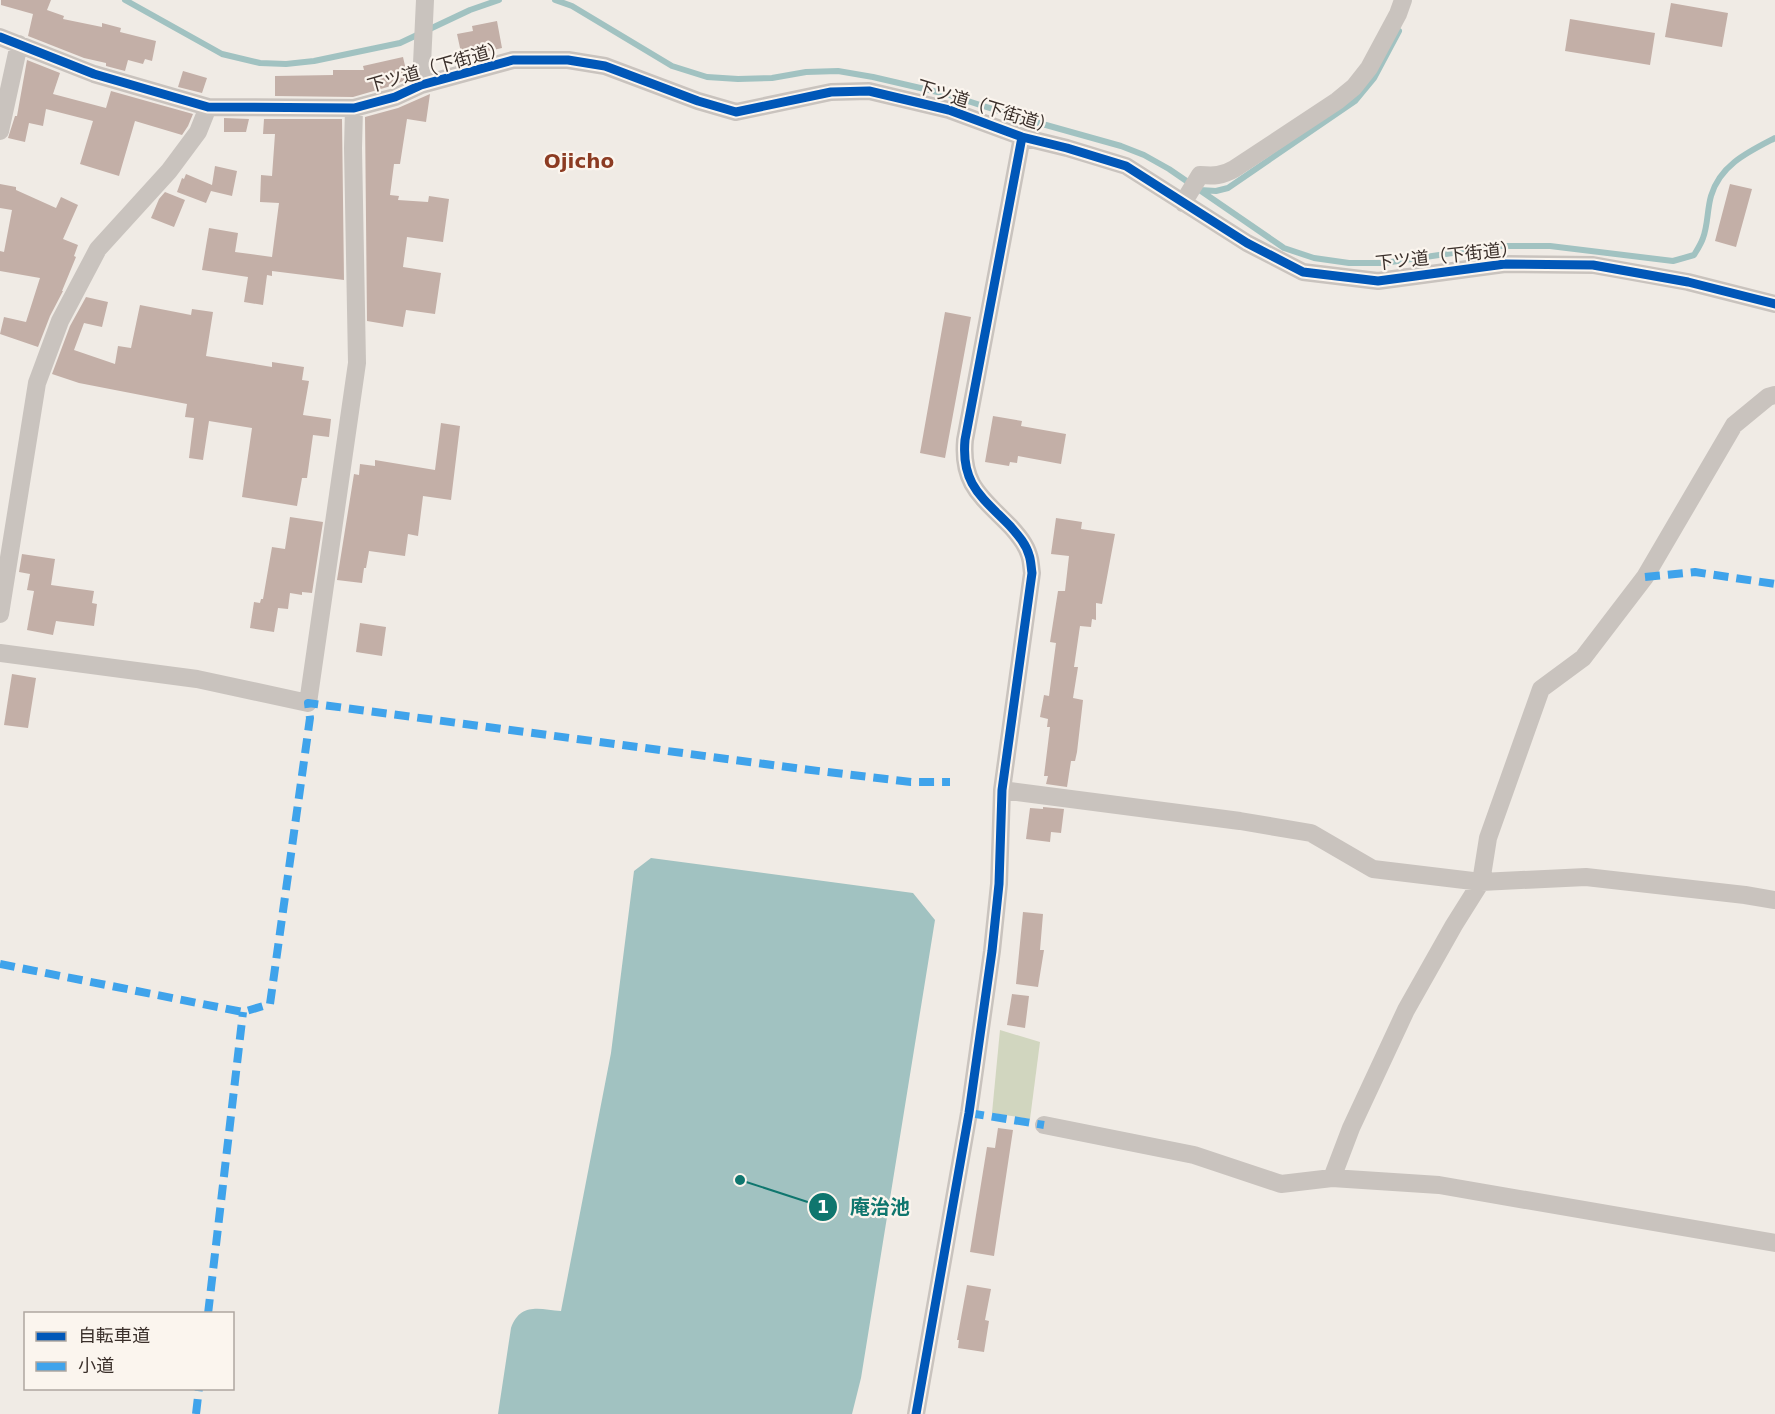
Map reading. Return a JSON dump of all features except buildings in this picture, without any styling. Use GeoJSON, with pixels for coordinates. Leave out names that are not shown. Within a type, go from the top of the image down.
{"type":"FeatureCollection","features":[{"type":"Feature","properties":{"kind":"street"},"geometry":{"type":"LineString","coordinates":[[421,85],[425,0]]}},
{"type":"Feature","properties":{"kind":"street"},"geometry":{"type":"LineString","coordinates":[[1183,203],[1200,175],[1215,177],[1224,175],[1337,101],[1354,87],[1369,68],[1403,0]]}},
{"type":"Feature","properties":{"kind":"street","name":"下ツ道（下街道）"},"geometry":{"type":"LineString","coordinates":[[0,38],[94,74],[208,107],[354,108],[395,97],[421,85],[513,60],[568,60],[605,66],[698,101],[736,112],[831,93],[869,91],[949,110],[1022,137],[1126,166],[1247,243],[1303,272],[1378,281],[1505,264],[1593,265],[1688,282],[1775,304]]}},
{"type":"Feature","properties":{"kind":"street"},"geometry":{"type":"LineString","coordinates":[[0,131],[19,44]]}},
{"type":"Feature","properties":{"kind":"street"},"geometry":{"type":"LineString","coordinates":[[0,614],[37,382],[60,321],[98,249],[169,171],[198,132],[208,107]]}},
{"type":"Feature","properties":{"kind":"street"},"geometry":{"type":"LineString","coordinates":[[0,653],[197,679],[308,703],[357,363],[354,108]]}},
{"type":"Feature","properties":{"kind":"street"},"geometry":{"type":"LineString","coordinates":[[916,1414],[969,1113],[993,940],[999,884],[1002,790],[1032,573],[1029,554],[1018,535],[975,489],[967,474],[964,456],[965,440],[1022,137]]}},
{"type":"Feature","properties":{"kind":"street"},"geometry":{"type":"LineString","coordinates":[[1332,1178],[1351,1128],[1406,1010],[1481,882],[1488,838],[1541,689],[1583,658],[1645,577],[1734,425],[1768,397],[1775,395]]}},
{"type":"Feature","properties":{"kind":"street"},"geometry":{"type":"LineString","coordinates":[[1002,790],[1240,821],[1311,833],[1372,869],[1481,882],[1586,877],[1775,900]]}},
{"type":"Feature","properties":{"kind":"street"},"geometry":{"type":"LineString","coordinates":[[1044,1125],[1194,1155],[1281,1184],[1332,1178],[1439,1185],[1775,1243]]}},
{"type":"Feature","properties":{"kind":"green space"},"geometry":{"type":"Polygon","coordinates":[[[1000,1030],[1040,1042],[1030,1119],[992,1113],[1000,1030]]]}},
{"type":"Feature","properties":{"kind":"water"},"geometry":{"type":"Polygon","coordinates":[[[651,858],[913,893],[935,920],[861,1378],[852,1414],[498,1414],[511,1328],[515,1320],[520,1314],[532,1309],[561,1311],[611,1053],[634,871],[651,858]]]}},
{"type":"Feature","properties":{"kind":"waterway"},"geometry":{"type":"LineString","coordinates":[[125,0],[222,54],[260,63],[286,64],[314,61],[400,43],[470,10],[499,0]]}},
{"type":"Feature","properties":{"kind":"waterway"},"geometry":{"type":"LineString","coordinates":[[555,0],[572,6],[672,66],[707,77],[772,78],[806,72],[838,71],[946,94],[1121,146],[1144,155],[1169,169],[1284,248],[1314,258],[1349,263],[1384,263],[1501,246],[1550,246],[1673,261],[1694,255],[1703,238],[1711,196],[1721,176],[1736,161],[1775,138]]}},
{"type":"Feature","properties":{"kind":"waterway"},"geometry":{"type":"LineString","coordinates":[[1200,190],[1216,191],[1228,188],[1355,101],[1374,78],[1399,31]]}},
{"type":"Feature","properties":{"kind":"marked path"},"geometry":{"type":"LineString","coordinates":[[1645,577],[1695,572],[1775,584]]}},
{"type":"Feature","properties":{"kind":"marked path"},"geometry":{"type":"LineString","coordinates":[[0,964],[243,1012],[270,1004],[310,718],[308,703],[802,769],[911,782],[950,782]]}},
{"type":"Feature","properties":{"kind":"marked path"},"geometry":{"type":"LineString","coordinates":[[208,1312],[243,1012]]}},
{"type":"Feature","properties":{"kind":"marked path"},"geometry":{"type":"LineString","coordinates":[[969,1113],[1044,1125]]}},
{"type":"Feature","properties":{"kind":"marked path"},"geometry":{"type":"LineString","coordinates":[[196,1414],[199,1390]]}},
{"type":"Feature","properties":{"kind":"cycle path"},"geometry":{"type":"LineString","coordinates":[[0,37],[94,74],[208,107],[354,108],[395,97],[421,85],[513,60],[568,60],[605,66],[698,101],[736,112],[831,92],[869,91],[949,110],[1022,137],[1126,166],[1247,243],[1303,272],[1378,281],[1505,264],[1593,265],[1688,282],[1775,304]]}},
{"type":"Feature","properties":{"kind":"cycle path"},"geometry":{"type":"LineString","coordinates":[[916,1414],[969,1113],[992,951],[999,884],[1002,790],[1032,573],[1030,557],[1024,543],[976,489],[966,468],[965,455],[965,440],[1022,137]]}},
{"type":"Feature","properties":{"kind":"place","name":"庵治池"},"geometry":{"type":"Point","coordinates":[740,1180]}},
{"type":"Feature","properties":{"kind":"district","name":"Ojicho"},"geometry":{"type":"Point","coordinates":[579,161]}}]}
